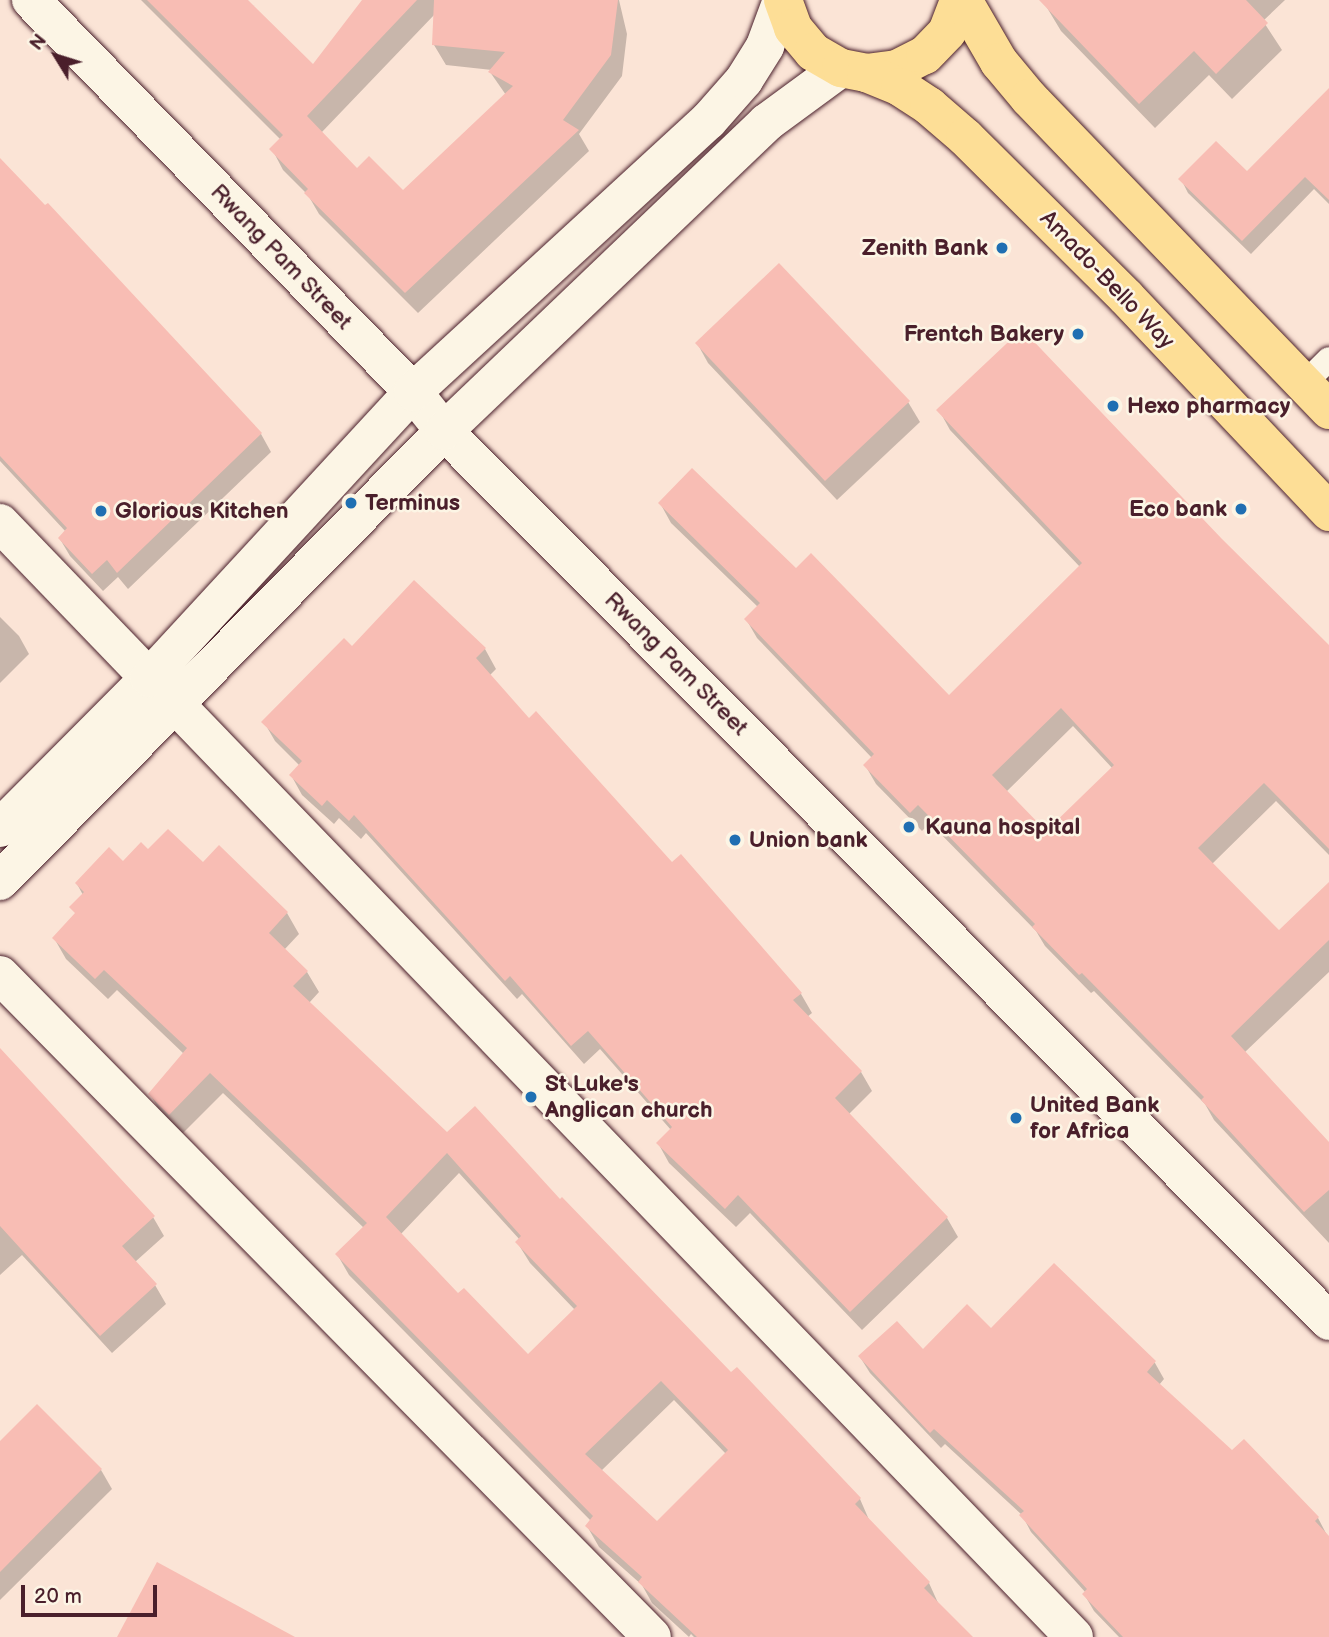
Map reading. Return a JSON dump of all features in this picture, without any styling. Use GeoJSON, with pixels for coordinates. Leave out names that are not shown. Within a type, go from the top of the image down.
{"type":"FeatureCollection","features":[{"type":"Feature","properties":{"kind":"main road","name":"Amado-Bello Way"},"geometry":{"type":"LineString","coordinates":[[782,0],[793,27],[813,51],[853,70],[900,87],[929,106],[965,137],[1126,297],[1329,512]]}},
{"type":"Feature","properties":{"kind":"main road"},"geometry":{"type":"LineString","coordinates":[[853,70],[897,69],[925,55],[947,32],[961,0]]}},
{"type":"Feature","properties":{"kind":"main road"},"geometry":{"type":"LineString","coordinates":[[961,0],[999,62],[1029,98],[1321,384]]}},
{"type":"Feature","properties":{"kind":"street","name":"Rwang Pam Street"},"geometry":{"type":"LineString","coordinates":[[31,0],[412,392],[444,431],[1329,1321]]}},
{"type":"Feature","properties":{"kind":"street"},"geometry":{"type":"LineString","coordinates":[[0,828],[149,678],[412,392],[708,121],[744,80],[765,46],[782,0]]}},
{"type":"Feature","properties":{"kind":"street"},"geometry":{"type":"LineString","coordinates":[[0,881],[444,431],[766,122],[853,70]]}},
{"type":"Feature","properties":{"kind":"street"},"geometry":{"type":"LineString","coordinates":[[0,523],[149,678]]}},
{"type":"Feature","properties":{"kind":"street"},"geometry":{"type":"LineString","coordinates":[[176,705],[1074,1637]]}},
{"type":"Feature","properties":{"kind":"street"},"geometry":{"type":"LineString","coordinates":[[0,975],[652,1637]]}},
{"type":"Feature","properties":{"kind":"building"},"geometry":{"type":"Polygon","coordinates":[[[147,0],[248,0],[313,64],[362,0],[417,0],[307,116],[357,168],[369,156],[403,190],[513,86],[488,72],[505,52],[432,45],[434,0],[618,0],[611,55],[563,120],[579,130],[405,293],[304,193],[308,189],[269,149],[283,135],[147,0]]]}},
{"type":"Feature","properties":{"kind":"building"},"geometry":{"type":"Polygon","coordinates":[[[1039,0],[1246,0],[1268,23],[1216,74],[1194,51],[1139,104],[1039,0]]]}},
{"type":"Feature","properties":{"kind":"building"},"geometry":{"type":"Polygon","coordinates":[[[1329,88],[1329,200],[1305,177],[1242,241],[1178,179],[1216,141],[1247,171],[1329,88]]]}},
{"type":"Feature","properties":{"kind":"building"},"geometry":{"type":"Polygon","coordinates":[[[0,158],[45,205],[48,203],[262,433],[117,573],[107,560],[92,574],[58,538],[67,528],[0,456],[0,158]]]}},
{"type":"Feature","properties":{"kind":"building"},"geometry":{"type":"Polygon","coordinates":[[[779,263],[910,401],[825,481],[695,343],[779,263]]]}},
{"type":"Feature","properties":{"kind":"building"},"geometry":{"type":"Polygon","coordinates":[[[1022,329],[1222,539],[1329,645],[1329,849],[1264,783],[1198,848],[1279,930],[1329,882],[1329,940],[1231,1036],[1329,1142],[1329,1190],[1304,1212],[1201,1100],[1204,1097],[1082,973],[1079,975],[1032,927],[1035,924],[918,805],[910,813],[863,765],[874,754],[744,619],[760,603],[658,503],[692,468],[796,568],[811,553],[949,695],[1082,563],[936,410],[1022,329]],[[1061,708],[992,775],[1046,831],[1114,765],[1061,708]]]}},
{"type":"Feature","properties":{"kind":"building"},"geometry":{"type":"Polygon","coordinates":[[[414,580],[486,648],[476,658],[529,718],[536,711],[672,862],[681,854],[802,993],[793,1000],[862,1071],[835,1098],[948,1217],[850,1312],[738,1195],[725,1209],[656,1143],[672,1127],[588,1031],[571,1046],[510,976],[505,981],[354,815],[349,821],[327,800],[322,806],[289,775],[302,761],[261,722],[344,638],[352,646],[414,580]]]}},
{"type":"Feature","properties":{"kind":"building"},"geometry":{"type":"Polygon","coordinates":[[[168,829],[203,862],[219,845],[288,912],[269,933],[308,971],[293,986],[447,1132],[475,1106],[560,1199],[562,1197],[731,1372],[737,1367],[861,1498],[855,1504],[930,1582],[924,1588],[973,1637],[697,1637],[638,1582],[642,1577],[585,1526],[593,1516],[335,1254],[367,1223],[210,1073],[169,1115],[148,1094],[187,1048],[104,970],[95,979],[52,938],[75,913],[69,907],[84,892],[75,883],[109,847],[123,861],[141,842],[148,849],[168,829]],[[447,1153],[386,1217],[458,1293],[464,1288],[528,1354],[577,1306],[515,1242],[521,1236],[447,1153]],[[661,1381],[585,1454],[657,1521],[728,1450],[661,1381]]]}},
{"type":"Feature","properties":{"kind":"building"},"geometry":{"type":"Polygon","coordinates":[[[0,1048],[155,1216],[122,1246],[157,1284],[100,1336],[0,1226],[0,1048]]]}},
{"type":"Feature","properties":{"kind":"building"},"geometry":{"type":"Polygon","coordinates":[[[1054,1263],[1156,1361],[1147,1372],[1232,1450],[1244,1439],[1319,1517],[1315,1521],[1329,1536],[1329,1637],[1123,1637],[1082,1594],[1087,1589],[1019,1515],[1024,1511],[934,1429],[930,1433],[858,1356],[897,1321],[923,1349],[967,1304],[991,1328],[1054,1263]]]}},
{"type":"Feature","properties":{"kind":"building"},"geometry":{"type":"Polygon","coordinates":[[[37,1404],[102,1469],[0,1572],[0,1441],[37,1404]]]}},
{"type":"Feature","properties":{"kind":"building"},"geometry":{"type":"Polygon","coordinates":[[[157,1562],[295,1637],[117,1637],[157,1562]]]}},
{"type":"Feature","properties":{"kind":"place","name":"Zenith Bank"},"geometry":{"type":"Point","coordinates":[1002,248]}},
{"type":"Feature","properties":{"kind":"place","name":"Frentch Bakery"},"geometry":{"type":"Point","coordinates":[1078,334]}},
{"type":"Feature","properties":{"kind":"place","name":"Hexo pharmacy"},"geometry":{"type":"Point","coordinates":[1113,406]}},
{"type":"Feature","properties":{"kind":"place","name":"Terminus"},"geometry":{"type":"Point","coordinates":[351,503]}},
{"type":"Feature","properties":{"kind":"place","name":"Eco bank"},"geometry":{"type":"Point","coordinates":[1241,509]}},
{"type":"Feature","properties":{"kind":"place","name":"Glorious Kitchen"},"geometry":{"type":"Point","coordinates":[101,511]}},
{"type":"Feature","properties":{"kind":"place","name":"Kauna hospital"},"geometry":{"type":"Point","coordinates":[909,827]}},
{"type":"Feature","properties":{"kind":"place","name":"Union bank"},"geometry":{"type":"Point","coordinates":[735,840]}},
{"type":"Feature","properties":{"kind":"place","name":"St Luke's Anglican church"},"geometry":{"type":"Point","coordinates":[531,1097]}},
{"type":"Feature","properties":{"kind":"place","name":"United Bank for Africa"},"geometry":{"type":"Point","coordinates":[1016,1118]}}]}
